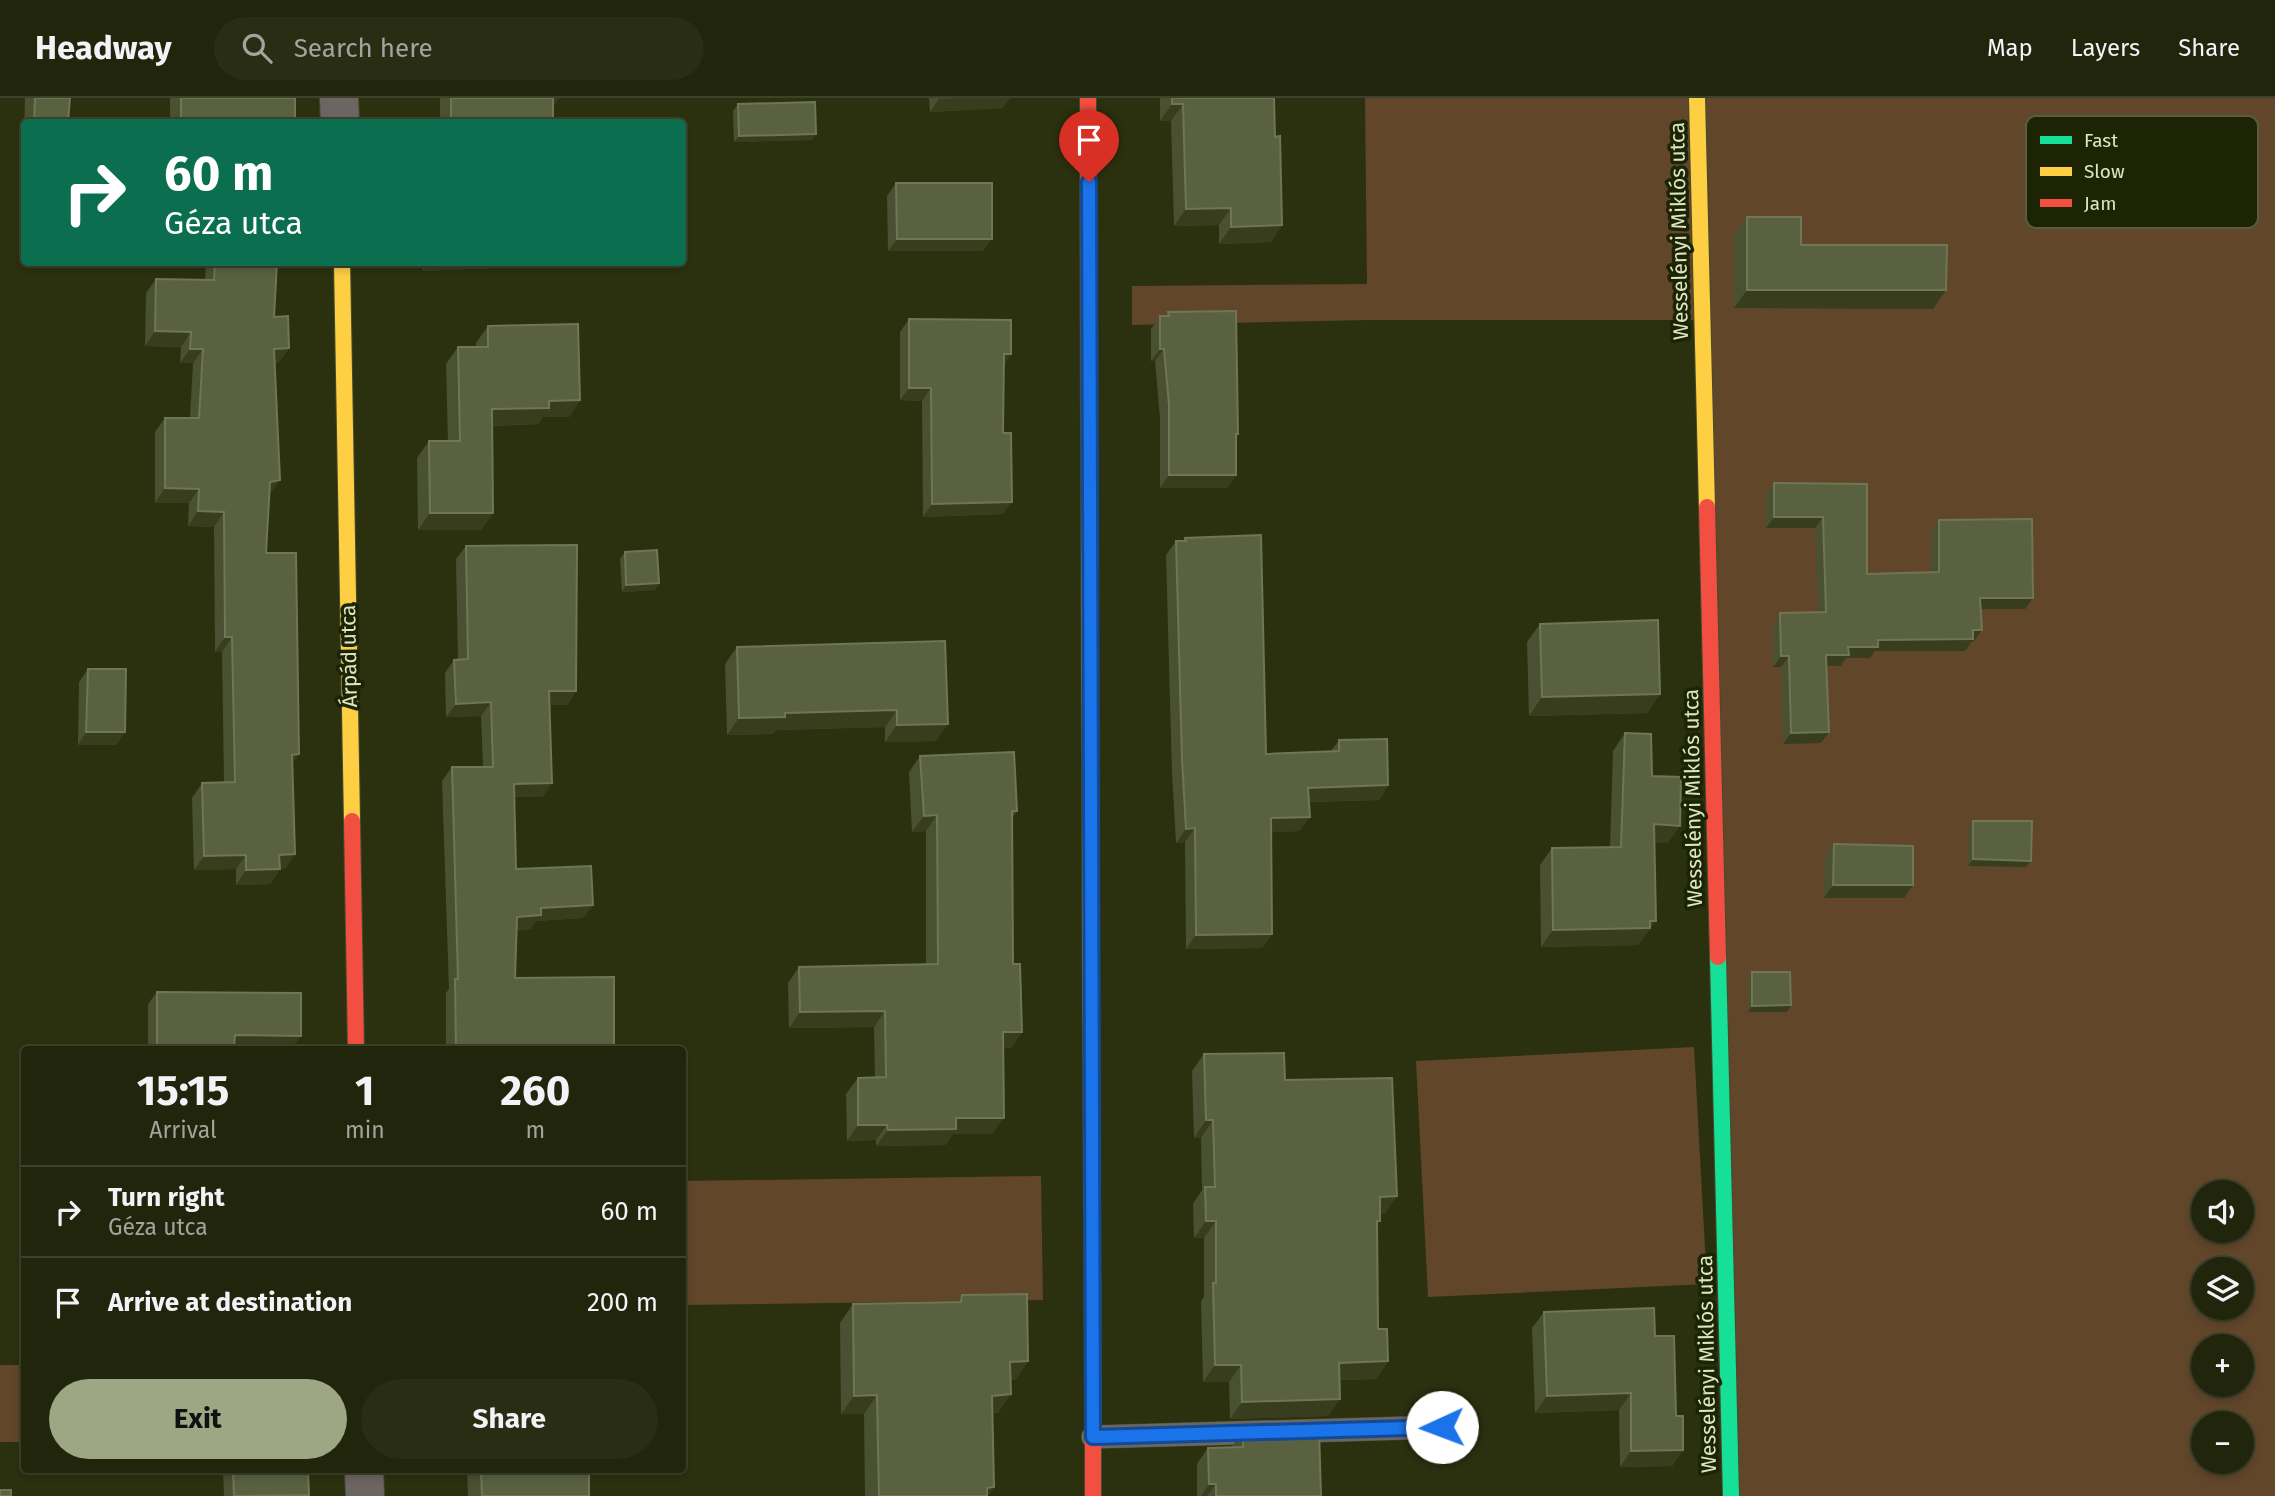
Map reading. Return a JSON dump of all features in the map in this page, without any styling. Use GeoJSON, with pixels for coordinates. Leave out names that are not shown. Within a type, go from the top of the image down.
{"type":"FeatureCollection","features":[{"type":"Feature","properties":{"kind":"street"},"geometry":{"type":"LineString","coordinates":[[339,98],[340,119]]}},
{"type":"Feature","properties":{"kind":"street"},"geometry":{"type":"LineString","coordinates":[[1088,98],[1093,1496]]}},
{"type":"Feature","properties":{"kind":"street","name":"Wesselényi Miklós utca"},"geometry":{"type":"LineString","coordinates":[[1697,98],[1731,1496]]}},
{"type":"Feature","properties":{"kind":"street","name":"Árpád utca"},"geometry":{"type":"LineString","coordinates":[[342,266],[356,1046]]}},
{"type":"Feature","properties":{"kind":"street"},"geometry":{"type":"LineString","coordinates":[[364,1473],[365,1496]]}},
{"type":"Feature","properties":{"kind":"lane"},"geometry":{"type":"LineString","coordinates":[[1093,1437],[1442,1427]]}},
{"type":"Feature","properties":{"kind":"shaded area"},"geometry":{"type":"Polygon","coordinates":[[[1365,98],[1691,98],[1699,320],[1368,320],[1132,325],[1132,286],[1367,284],[1365,98]]]}},
{"type":"Feature","properties":{"kind":"shaded area"},"geometry":{"type":"Polygon","coordinates":[[[1697,98],[2275,98],[2275,1496],[1731,1496],[1697,98]]]}},
{"type":"Feature","properties":{"kind":"shaded area"},"geometry":{"type":"Polygon","coordinates":[[[1694,1047],[1707,1284],[1428,1297],[1416,1061],[1694,1047]]]}},
{"type":"Feature","properties":{"kind":"shaded area"},"geometry":{"type":"Polygon","coordinates":[[[1041,1176],[1043,1300],[686,1305],[686,1181],[1041,1176]]]}},
{"type":"Feature","properties":{"kind":"shaded area"},"geometry":{"type":"Polygon","coordinates":[[[0,1365],[21,1365],[21,1442],[0,1442],[0,1365]]]}},
{"type":"Feature","properties":{"kind":"building"},"geometry":{"type":"Polygon","coordinates":[[[35,98],[70,98],[68,119],[34,119],[35,98]]]}},
{"type":"Feature","properties":{"kind":"building"},"geometry":{"type":"Polygon","coordinates":[[[181,98],[295,98],[295,119],[181,119],[181,98]]]}},
{"type":"Feature","properties":{"kind":"building"},"geometry":{"type":"Polygon","coordinates":[[[451,98],[553,98],[553,119],[451,119],[451,98]]]}},
{"type":"Feature","properties":{"kind":"building"},"geometry":{"type":"Polygon","coordinates":[[[1172,98],[1274,98],[1275,137],[1280,136],[1282,225],[1231,227],[1231,208],[1186,209],[1183,104],[1172,104],[1172,98]]]}},
{"type":"Feature","properties":{"kind":"building"},"geometry":{"type":"Polygon","coordinates":[[[815,102],[816,134],[739,136],[738,104],[815,102]]]}},
{"type":"Feature","properties":{"kind":"building"},"geometry":{"type":"Polygon","coordinates":[[[896,183],[992,183],[992,239],[897,239],[896,183]]]}},
{"type":"Feature","properties":{"kind":"building"},"geometry":{"type":"Polygon","coordinates":[[[1747,217],[1801,217],[1801,245],[1947,245],[1946,290],[1747,290],[1747,217]]]}},
{"type":"Feature","properties":{"kind":"building"},"geometry":{"type":"Polygon","coordinates":[[[215,266],[277,266],[274,317],[288,316],[289,348],[274,349],[280,480],[270,482],[266,553],[296,553],[299,754],[292,755],[295,854],[279,855],[280,869],[246,870],[246,855],[204,856],[202,783],[235,782],[232,637],[225,637],[224,512],[198,511],[199,489],[165,488],[165,418],[199,418],[203,349],[190,349],[191,332],[155,331],[156,279],[214,280],[215,266]]]}},
{"type":"Feature","properties":{"kind":"building"},"geometry":{"type":"Polygon","coordinates":[[[1236,311],[1236,475],[1169,475],[1169,405],[1164,349],[1160,349],[1160,316],[1169,316],[1168,312],[1236,311]]]}},
{"type":"Feature","properties":{"kind":"building"},"geometry":{"type":"Polygon","coordinates":[[[909,319],[1011,320],[1011,354],[1004,354],[1003,433],[1011,433],[1012,502],[932,504],[931,388],[909,388],[909,319]]]}},
{"type":"Feature","properties":{"kind":"building"},"geometry":{"type":"Polygon","coordinates":[[[578,324],[580,400],[549,401],[549,408],[492,409],[493,513],[430,513],[429,441],[460,441],[458,347],[488,347],[488,326],[578,324]]]}},
{"type":"Feature","properties":{"kind":"building"},"geometry":{"type":"Polygon","coordinates":[[[1774,483],[1867,484],[1867,574],[1939,572],[1939,520],[2032,519],[2033,598],[1980,598],[1982,630],[1973,630],[1973,639],[1878,640],[1878,647],[1848,647],[1849,655],[1826,655],[1829,732],[1791,733],[1789,656],[1781,656],[1780,613],[1826,612],[1823,517],[1774,517],[1774,483]]]}},
{"type":"Feature","properties":{"kind":"building"},"geometry":{"type":"Polygon","coordinates":[[[1261,535],[1266,754],[1339,751],[1339,740],[1387,739],[1388,785],[1308,788],[1310,817],[1271,818],[1272,934],[1196,935],[1195,828],[1186,829],[1182,759],[1176,541],[1186,541],[1185,538],[1261,535]]]}},
{"type":"Feature","properties":{"kind":"building"},"geometry":{"type":"Polygon","coordinates":[[[577,545],[576,691],[549,691],[552,783],[514,784],[516,869],[591,866],[593,905],[541,908],[541,915],[517,917],[515,978],[614,977],[614,1046],[456,1046],[455,979],[458,979],[452,767],[493,767],[491,702],[456,704],[454,660],[468,659],[466,546],[577,545]]]}},
{"type":"Feature","properties":{"kind":"building"},"geometry":{"type":"Polygon","coordinates":[[[657,550],[659,583],[626,585],[625,552],[657,550]]]}},
{"type":"Feature","properties":{"kind":"building"},"geometry":{"type":"Polygon","coordinates":[[[1658,620],[1660,694],[1542,697],[1540,624],[1658,620]]]}},
{"type":"Feature","properties":{"kind":"building"},"geometry":{"type":"Polygon","coordinates":[[[945,641],[948,724],[897,725],[897,710],[785,713],[785,717],[739,718],[737,647],[945,641]]]}},
{"type":"Feature","properties":{"kind":"building"},"geometry":{"type":"Polygon","coordinates":[[[88,669],[126,669],[125,732],[86,732],[88,669]]]}},
{"type":"Feature","properties":{"kind":"building"},"geometry":{"type":"Polygon","coordinates":[[[1625,733],[1651,734],[1652,776],[1681,777],[1680,826],[1654,824],[1656,921],[1650,921],[1650,928],[1553,930],[1552,848],[1621,847],[1625,733]]]}},
{"type":"Feature","properties":{"kind":"building"},"geometry":{"type":"Polygon","coordinates":[[[1014,752],[1017,811],[1012,811],[1013,964],[1020,964],[1022,1032],[1003,1032],[1004,1118],[956,1118],[956,1129],[888,1130],[887,1125],[858,1125],[858,1078],[886,1077],[885,1011],[800,1012],[799,967],[938,964],[937,815],[924,816],[920,756],[1014,752]]]}},
{"type":"Feature","properties":{"kind":"building"},"geometry":{"type":"Polygon","coordinates":[[[1973,821],[2032,821],[2031,861],[1973,859],[1973,821]]]}},
{"type":"Feature","properties":{"kind":"building"},"geometry":{"type":"Polygon","coordinates":[[[1834,844],[1913,846],[1913,885],[1833,885],[1834,844]]]}},
{"type":"Feature","properties":{"kind":"building"},"geometry":{"type":"Polygon","coordinates":[[[1752,972],[1790,972],[1791,1005],[1752,1006],[1752,972]]]}},
{"type":"Feature","properties":{"kind":"building"},"geometry":{"type":"Polygon","coordinates":[[[157,992],[301,993],[301,1036],[235,1035],[234,1046],[157,1046],[157,992]]]}},
{"type":"Feature","properties":{"kind":"building"},"geometry":{"type":"Polygon","coordinates":[[[1284,1053],[1285,1080],[1392,1078],[1397,1196],[1380,1197],[1380,1221],[1377,1221],[1378,1329],[1387,1329],[1388,1361],[1339,1363],[1340,1399],[1242,1402],[1241,1365],[1215,1365],[1213,1283],[1216,1283],[1216,1221],[1206,1221],[1205,1187],[1215,1187],[1213,1120],[1206,1120],[1204,1054],[1284,1053]]]}},
{"type":"Feature","properties":{"kind":"building"},"geometry":{"type":"Polygon","coordinates":[[[1027,1294],[1028,1361],[1010,1362],[1011,1394],[992,1396],[994,1487],[987,1488],[987,1496],[879,1496],[877,1395],[854,1396],[853,1304],[961,1302],[962,1295],[1027,1294]]]}},
{"type":"Feature","properties":{"kind":"building"},"geometry":{"type":"Polygon","coordinates":[[[1654,1308],[1655,1336],[1674,1336],[1676,1416],[1683,1416],[1683,1450],[1631,1451],[1631,1393],[1547,1396],[1544,1312],[1654,1308]]]}},
{"type":"Feature","properties":{"kind":"building"},"geometry":{"type":"Polygon","coordinates":[[[1319,1429],[1321,1496],[1216,1496],[1216,1484],[1209,1484],[1208,1448],[1243,1447],[1243,1431],[1319,1429]]]}},
{"type":"Feature","properties":{"kind":"building"},"geometry":{"type":"Polygon","coordinates":[[[233,1473],[308,1473],[309,1495],[234,1496],[233,1473]]]}},
{"type":"Feature","properties":{"kind":"building"},"geometry":{"type":"Polygon","coordinates":[[[481,1473],[589,1473],[589,1496],[482,1496],[481,1473]]]}},
{"type":"Feature","properties":{"kind":"building"},"geometry":{"type":"Polygon","coordinates":[[[0,1490],[11,1490],[11,1496],[0,1496],[0,1490]]]}},
{"type":"Feature","properties":{"kind":"traffic: fast"},"geometry":{"type":"LineString","coordinates":[[1718,957],[1731,1496]]}},
{"type":"Feature","properties":{"kind":"traffic: fast"},"geometry":{"type":"LineString","coordinates":[[1091,1053],[1093,1392]]}},
{"type":"Feature","properties":{"kind":"traffic: slow"},"geometry":{"type":"LineString","coordinates":[[1697,98],[1707,507]]}},
{"type":"Feature","properties":{"kind":"traffic: slow"},"geometry":{"type":"LineString","coordinates":[[342,266],[352,821]]}},
{"type":"Feature","properties":{"kind":"traffic: slow"},"geometry":{"type":"LineString","coordinates":[[1089,452],[1091,1053]]}},
{"type":"Feature","properties":{"kind":"traffic: jam"},"geometry":{"type":"LineString","coordinates":[[1088,98],[1089,452]]}},
{"type":"Feature","properties":{"kind":"traffic: jam"},"geometry":{"type":"LineString","coordinates":[[1707,507],[1718,957]]}},
{"type":"Feature","properties":{"kind":"traffic: jam"},"geometry":{"type":"LineString","coordinates":[[352,821],[356,1046]]}},
{"type":"Feature","properties":{"kind":"traffic: jam"},"geometry":{"type":"LineString","coordinates":[[1093,1392],[1093,1496]]}},
{"type":"Feature","properties":{"kind":"route"},"geometry":{"type":"LineString","coordinates":[[1089,182],[1093,1437],[1442,1427]]}}]}
